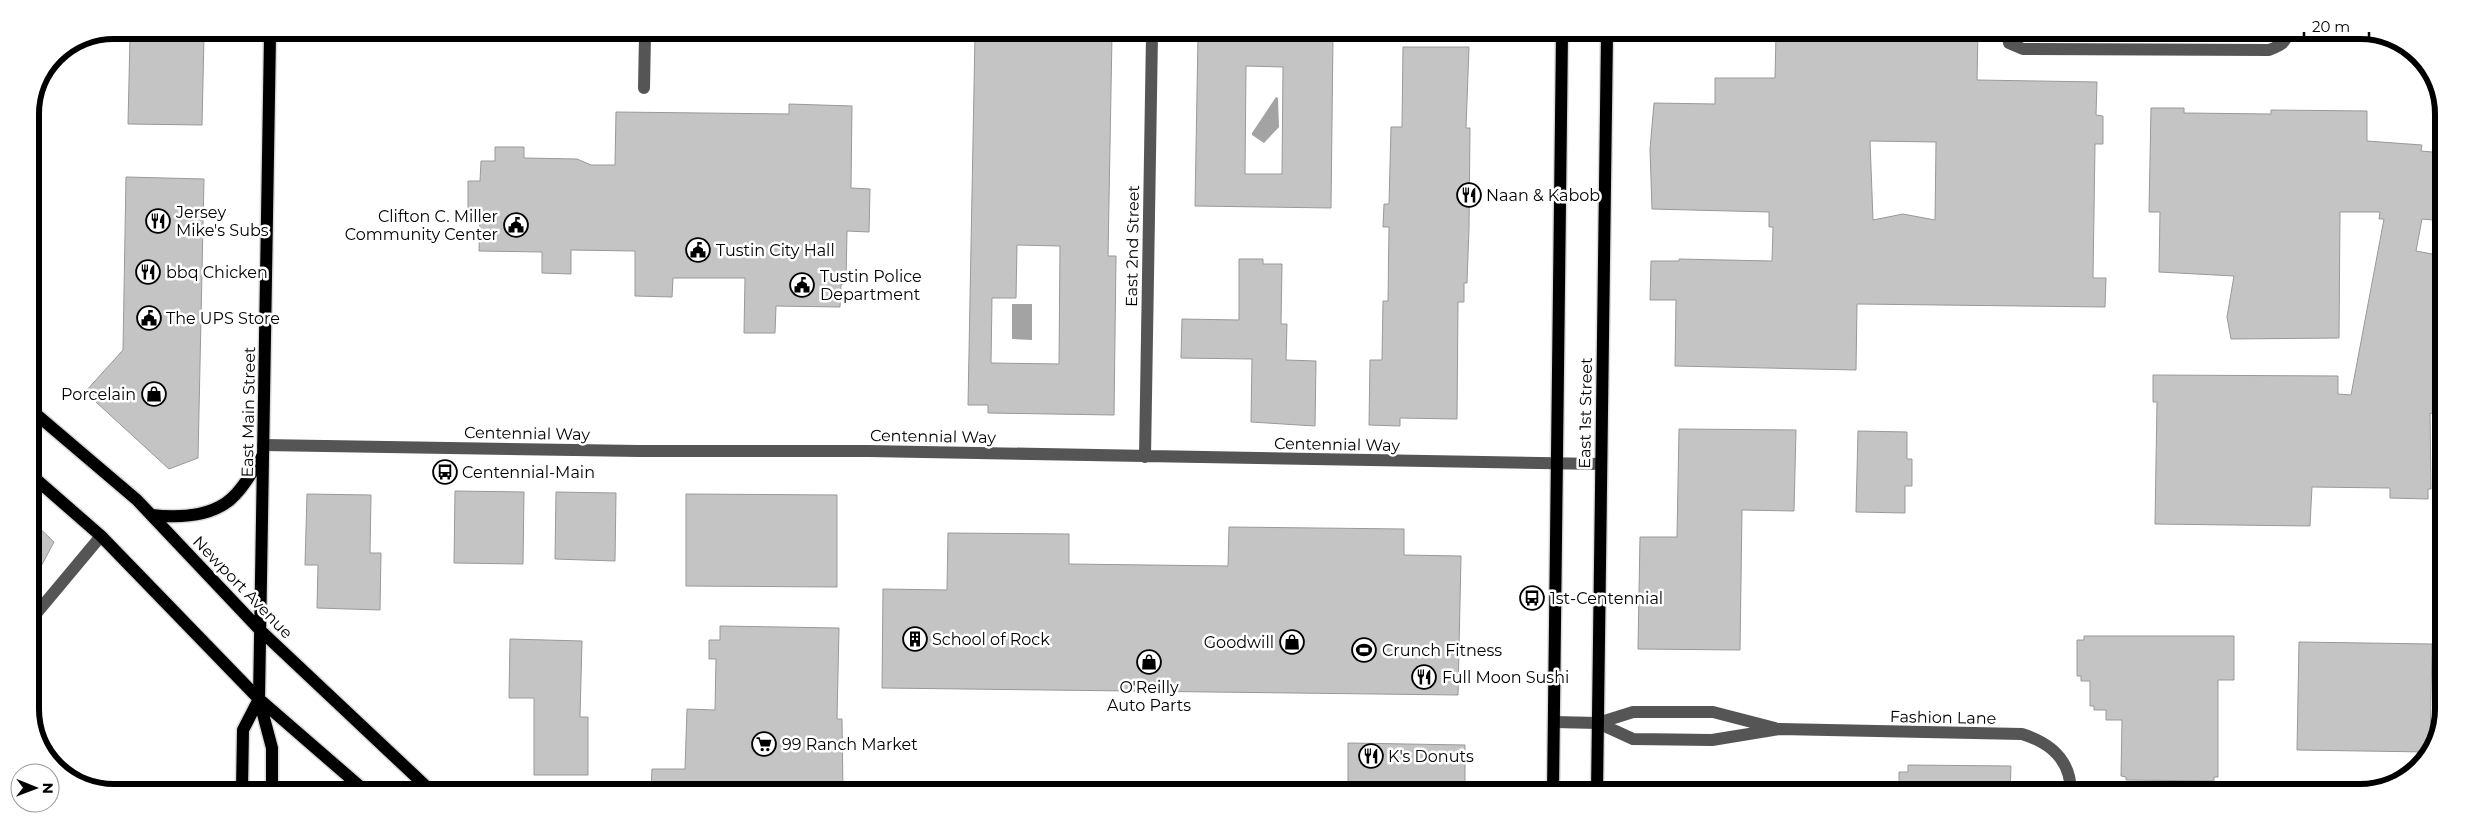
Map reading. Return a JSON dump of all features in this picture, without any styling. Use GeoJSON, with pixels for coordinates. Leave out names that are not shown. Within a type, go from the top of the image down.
{"type":"FeatureCollection","features":[{"type":"Feature","properties":{"kind":"main road","name":"East Main Street"},"geometry":{"type":"LineString","coordinates":[[270,39],[259,699],[272,748],[272,784]]}},
{"type":"Feature","properties":{"kind":"main road","name":"East 1st Street"},"geometry":{"type":"LineString","coordinates":[[1553,784],[1562,39]]}},
{"type":"Feature","properties":{"kind":"main road","name":"East 1st Street"},"geometry":{"type":"LineString","coordinates":[[1597,784],[1607,39]]}},
{"type":"Feature","properties":{"kind":"main road","name":"Newport Avenue"},"geometry":{"type":"LineString","coordinates":[[39,417],[137,500],[260,631],[425,784]]}},
{"type":"Feature","properties":{"kind":"main road"},"geometry":{"type":"LineString","coordinates":[[151,515],[176,518],[197,515],[214,509],[236,495],[263,450]]}},
{"type":"Feature","properties":{"kind":"main road"},"geometry":{"type":"LineString","coordinates":[[39,482],[101,536],[259,699],[357,784]]}},
{"type":"Feature","properties":{"kind":"main road","name":"East Main Street"},"geometry":{"type":"LineString","coordinates":[[242,784],[243,730],[259,699]]}},
{"type":"Feature","properties":{"kind":"street"},"geometry":{"type":"LineString","coordinates":[[644,88],[645,39]]}},
{"type":"Feature","properties":{"kind":"street","name":"East 2nd Street"},"geometry":{"type":"LineString","coordinates":[[1145,457],[1152,39]]}},
{"type":"Feature","properties":{"kind":"street"},"geometry":{"type":"LineString","coordinates":[[2008,39],[2009,43],[2023,49],[2269,50],[2280,46],[2286,39]]}},
{"type":"Feature","properties":{"kind":"street","name":"Centennial Way"},"geometry":{"type":"LineString","coordinates":[[263,450],[868,450],[1145,457],[1601,464]]}},
{"type":"Feature","properties":{"kind":"street"},"geometry":{"type":"LineString","coordinates":[[39,610],[101,536]]}},
{"type":"Feature","properties":{"kind":"street","name":"Fashion Lane"},"geometry":{"type":"LineString","coordinates":[[1554,722],[1598,723],[1633,712],[1713,712],[1780,729]]}},
{"type":"Feature","properties":{"kind":"street","name":"Fashion Lane"},"geometry":{"type":"LineString","coordinates":[[1598,723],[1633,738],[1712,740],[1780,729],[2022,734],[2038,740],[2061,757],[2068,771],[2070,784]]}},
{"type":"Feature","properties":{"kind":"shaded area"},"geometry":{"type":"Polygon","coordinates":[[[1276,97],[1278,98],[1279,127],[1264,143],[1252,135],[1252,133],[1276,97]]]}},
{"type":"Feature","properties":{"kind":"shaded area"},"geometry":{"type":"Polygon","coordinates":[[[1012,304],[1032,304],[1032,340],[1012,339],[1012,304]]]}},
{"type":"Feature","properties":{"kind":"building"},"geometry":{"type":"Polygon","coordinates":[[[130,39],[204,39],[202,125],[128,124],[130,39]]]}},
{"type":"Feature","properties":{"kind":"building"},"geometry":{"type":"Polygon","coordinates":[[[975,39],[1112,39],[1108,256],[1116,256],[1114,415],[988,413],[988,405],[968,405],[975,39]],[[1017,245],[1016,298],[992,298],[991,363],[1059,364],[1060,246],[1017,245]]]}},
{"type":"Feature","properties":{"kind":"building"},"geometry":{"type":"Polygon","coordinates":[[[1198,39],[1333,39],[1331,208],[1195,206],[1198,39]],[[1246,66],[1245,174],[1282,174],[1283,67],[1246,66]]]}},
{"type":"Feature","properties":{"kind":"building"},"geometry":{"type":"Polygon","coordinates":[[[1776,39],[1978,39],[1977,80],[2097,82],[2096,115],[2103,116],[2103,144],[2095,144],[2093,278],[2106,278],[2105,307],[1857,304],[1856,370],[1675,366],[1676,300],[1650,300],[1651,261],[1679,261],[1679,259],[1772,261],[1773,227],[1769,227],[1769,212],[1652,209],[1650,149],[1654,103],[1715,104],[1715,78],[1775,78],[1776,39]],[[1870,141],[1873,220],[1903,214],[1935,220],[1936,142],[1870,141]]]}},
{"type":"Feature","properties":{"kind":"building"},"geometry":{"type":"Polygon","coordinates":[[[1403,47],[1469,47],[1466,128],[1470,128],[1469,228],[1467,283],[1464,283],[1464,302],[1458,302],[1457,419],[1400,418],[1400,426],[1369,425],[1370,360],[1382,360],[1383,301],[1388,301],[1389,227],[1383,227],[1384,204],[1389,204],[1391,127],[1402,127],[1403,47]]]}},
{"type":"Feature","properties":{"kind":"building"},"geometry":{"type":"Polygon","coordinates":[[[789,104],[852,106],[851,188],[870,189],[869,232],[847,231],[846,283],[841,285],[840,307],[776,306],[775,333],[744,333],[745,278],[673,278],[672,297],[635,296],[635,251],[571,250],[571,274],[542,273],[542,252],[479,251],[480,219],[468,219],[468,181],[480,181],[481,161],[495,161],[495,147],[524,147],[524,158],[577,159],[591,165],[615,165],[616,112],[789,114],[789,104]]]}},
{"type":"Feature","properties":{"kind":"building"},"geometry":{"type":"Polygon","coordinates":[[[2151,108],[2184,108],[2184,113],[2271,114],[2271,110],[2367,111],[2367,141],[2422,145],[2421,151],[2435,152],[2435,220],[2422,219],[2416,251],[2435,255],[2435,414],[2430,413],[2431,489],[2428,489],[2428,499],[2390,498],[2390,488],[2312,487],[2310,526],[2155,524],[2157,402],[2153,402],[2153,375],[2338,376],[2338,394],[2351,395],[2384,219],[2379,219],[2380,212],[2340,212],[2339,338],[2231,339],[2227,317],[2234,276],[2159,272],[2160,212],[2149,212],[2151,108]]]}},
{"type":"Feature","properties":{"kind":"building"},"geometry":{"type":"Polygon","coordinates":[[[126,177],[204,179],[198,458],[169,469],[85,392],[123,350],[126,177]]]}},
{"type":"Feature","properties":{"kind":"building"},"geometry":{"type":"Polygon","coordinates":[[[1239,259],[1263,259],[1263,264],[1282,264],[1281,324],[1287,324],[1286,360],[1316,361],[1315,426],[1251,422],[1252,359],[1181,358],[1182,319],[1239,320],[1239,259]]]}},
{"type":"Feature","properties":{"kind":"building"},"geometry":{"type":"Polygon","coordinates":[[[1679,429],[1796,430],[1794,511],[1742,510],[1740,650],[1638,649],[1640,537],[1677,537],[1679,429]]]}},
{"type":"Feature","properties":{"kind":"building"},"geometry":{"type":"Polygon","coordinates":[[[1858,431],[1907,432],[1907,459],[1912,459],[1912,486],[1905,486],[1905,513],[1856,512],[1858,431]]]}},
{"type":"Feature","properties":{"kind":"building"},"geometry":{"type":"Polygon","coordinates":[[[455,491],[524,492],[523,564],[454,563],[455,491]]]}},
{"type":"Feature","properties":{"kind":"building"},"geometry":{"type":"Polygon","coordinates":[[[556,492],[616,493],[615,561],[555,559],[556,492]]]}},
{"type":"Feature","properties":{"kind":"building"},"geometry":{"type":"Polygon","coordinates":[[[307,494],[371,495],[370,553],[381,553],[380,610],[317,608],[318,565],[305,565],[307,494]]]}},
{"type":"Feature","properties":{"kind":"building"},"geometry":{"type":"Polygon","coordinates":[[[686,494],[837,495],[837,587],[686,586],[686,494]]]}},
{"type":"Feature","properties":{"kind":"building"},"geometry":{"type":"Polygon","coordinates":[[[1229,527],[1404,529],[1404,555],[1461,556],[1458,695],[882,688],[883,589],[947,590],[948,533],[1069,534],[1069,564],[1228,566],[1229,527]]]}},
{"type":"Feature","properties":{"kind":"building"},"geometry":{"type":"Polygon","coordinates":[[[39,528],[54,542],[39,570],[39,528]]]}},
{"type":"Feature","properties":{"kind":"building"},"geometry":{"type":"Polygon","coordinates":[[[720,626],[839,628],[837,719],[842,719],[843,784],[651,784],[652,769],[685,769],[687,709],[715,710],[716,659],[709,659],[709,640],[720,640],[720,626]]]}},
{"type":"Feature","properties":{"kind":"building"},"geometry":{"type":"Polygon","coordinates":[[[2084,636],[2234,636],[2234,680],[2218,680],[2218,777],[2214,777],[2214,781],[2126,780],[2126,777],[2121,776],[2122,720],[2106,720],[2106,710],[2094,710],[2094,706],[2090,706],[2090,681],[2081,681],[2081,676],[2077,676],[2077,640],[2084,640],[2084,636]]]}},
{"type":"Feature","properties":{"kind":"building"},"geometry":{"type":"Polygon","coordinates":[[[510,639],[582,641],[580,717],[588,717],[588,775],[534,775],[534,698],[509,698],[510,639]]]}},
{"type":"Feature","properties":{"kind":"building"},"geometry":{"type":"Polygon","coordinates":[[[2299,642],[2432,644],[2430,737],[2422,752],[2297,750],[2299,642]]]}},
{"type":"Feature","properties":{"kind":"building"},"geometry":{"type":"Polygon","coordinates":[[[1348,743],[1465,745],[1465,784],[1348,784],[1348,743]]]}},
{"type":"Feature","properties":{"kind":"building"},"geometry":{"type":"Polygon","coordinates":[[[1908,765],[2011,766],[2010,784],[1899,784],[1899,772],[1908,772],[1908,765]]]}},
{"type":"Feature","properties":{"kind":"place","name":"Naan & Kabob"},"geometry":{"type":"Point","coordinates":[1469,195]}},
{"type":"Feature","properties":{"kind":"place","name":"Jersey Mike's Subs"},"geometry":{"type":"Point","coordinates":[158,221]}},
{"type":"Feature","properties":{"kind":"place","name":"Clifton C. Miller Community Center"},"geometry":{"type":"Point","coordinates":[516,225]}},
{"type":"Feature","properties":{"kind":"place","name":"Tustin City Hall"},"geometry":{"type":"Point","coordinates":[698,250]}},
{"type":"Feature","properties":{"kind":"place","name":"bbq Chicken"},"geometry":{"type":"Point","coordinates":[148,272]}},
{"type":"Feature","properties":{"kind":"place","name":"Tustin Police Department"},"geometry":{"type":"Point","coordinates":[802,285]}},
{"type":"Feature","properties":{"kind":"place","name":"The UPS Store"},"geometry":{"type":"Point","coordinates":[149,318]}},
{"type":"Feature","properties":{"kind":"place","name":"Porcelain"},"geometry":{"type":"Point","coordinates":[154,394]}},
{"type":"Feature","properties":{"kind":"place","name":"Centennial-Main"},"geometry":{"type":"Point","coordinates":[445,472]}},
{"type":"Feature","properties":{"kind":"place","name":"1st-Centennial"},"geometry":{"type":"Point","coordinates":[1532,598]}},
{"type":"Feature","properties":{"kind":"place","name":"School of Rock"},"geometry":{"type":"Point","coordinates":[915,639]}},
{"type":"Feature","properties":{"kind":"place","name":"Goodwill"},"geometry":{"type":"Point","coordinates":[1292,642]}},
{"type":"Feature","properties":{"kind":"place","name":"Crunch Fitness"},"geometry":{"type":"Point","coordinates":[1364,650]}},
{"type":"Feature","properties":{"kind":"place","name":"O'Reilly Auto Parts"},"geometry":{"type":"Point","coordinates":[1149,662]}},
{"type":"Feature","properties":{"kind":"place","name":"Full Moon Sushi"},"geometry":{"type":"Point","coordinates":[1424,677]}},
{"type":"Feature","properties":{"kind":"place","name":"99 Ranch Market"},"geometry":{"type":"Point","coordinates":[764,744]}},
{"type":"Feature","properties":{"kind":"place","name":"K's Donuts"},"geometry":{"type":"Point","coordinates":[1371,756]}}]}
